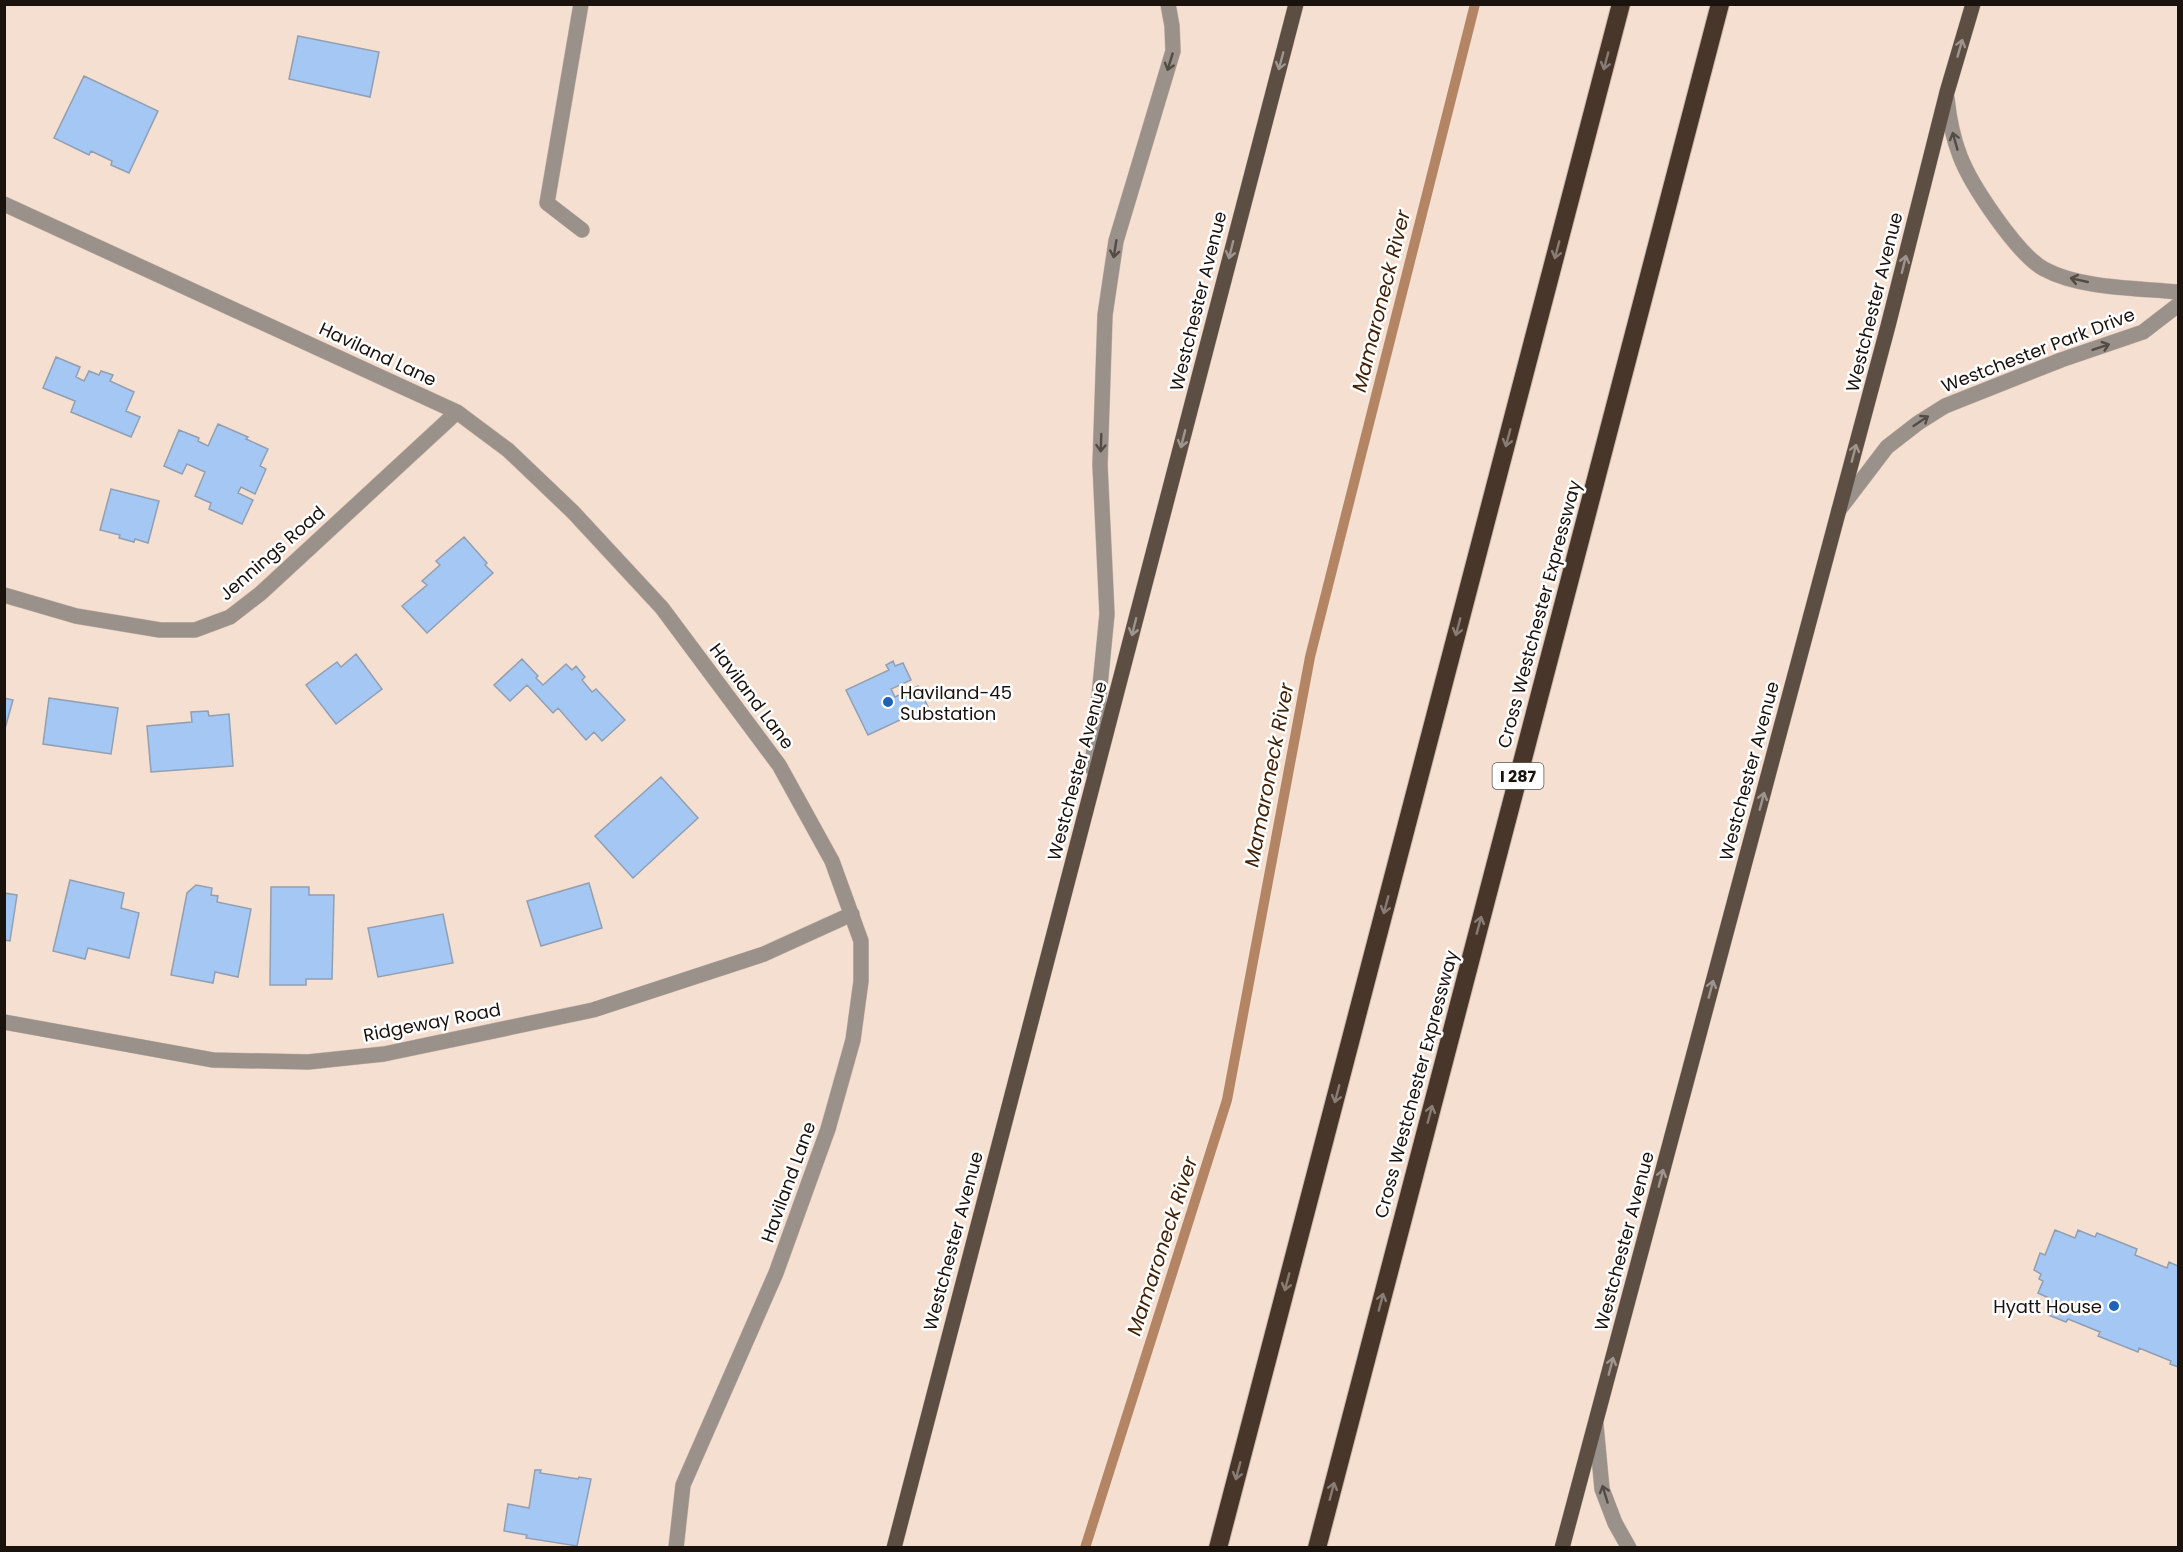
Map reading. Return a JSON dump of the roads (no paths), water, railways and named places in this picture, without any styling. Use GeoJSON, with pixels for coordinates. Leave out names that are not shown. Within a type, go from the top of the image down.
{"type":"FeatureCollection","features":[{"type":"Feature","properties":{"kind":"highway"},"geometry":{"type":"LineString","coordinates":[[1218,1548],[1621,4]]}},
{"type":"Feature","properties":{"kind":"highway","name":"Cross Westchester Expressway"},"geometry":{"type":"LineString","coordinates":[[1317,1548],[1720,4]]}},
{"type":"Feature","properties":{"kind":"main road","name":"Westchester Avenue"},"geometry":{"type":"LineString","coordinates":[[894,1548],[1296,4]]}},
{"type":"Feature","properties":{"kind":"main road","name":"Westchester Avenue"},"geometry":{"type":"LineString","coordinates":[[1562,1548],[1888,327],[1947,92],[1973,4]]}},
{"type":"Feature","properties":{"kind":"street"},"geometry":{"type":"LineString","coordinates":[[581,4],[547,203],[582,230]]}},
{"type":"Feature","properties":{"kind":"street"},"geometry":{"type":"LineString","coordinates":[[1090,799],[1107,614],[1100,465],[1105,315],[1116,241],[1173,51],[1168,4]]}},
{"type":"Feature","properties":{"kind":"street","name":"Westchester Park Drive"},"geometry":{"type":"LineString","coordinates":[[1947,92],[1949,117],[1960,158],[2001,226],[2024,252],[2043,268],[2077,281],[2178,292]]}},
{"type":"Feature","properties":{"kind":"street","name":"Haviland Lane"},"geometry":{"type":"LineString","coordinates":[[4,204],[457,412],[508,450],[565,505],[662,608],[779,765],[832,861],[861,942],[861,981],[853,1040],[828,1129],[776,1273],[683,1485],[675,1548]]}},
{"type":"Feature","properties":{"kind":"street","name":"Westchester Park Drive"},"geometry":{"type":"LineString","coordinates":[[1839,510],[1887,447],[1945,406],[2061,360],[2144,332],[2178,305]]}},
{"type":"Feature","properties":{"kind":"street","name":"Jennings Road"},"geometry":{"type":"LineString","coordinates":[[4,595],[76,616],[160,630],[195,630],[230,617],[261,593],[457,412]]}},
{"type":"Feature","properties":{"kind":"street","name":"Ridgeway Road"},"geometry":{"type":"LineString","coordinates":[[4,1022],[213,1060],[308,1062],[384,1054],[592,1010],[764,954],[852,914]]}},
{"type":"Feature","properties":{"kind":"street"},"geometry":{"type":"LineString","coordinates":[[1596,1423],[1602,1489],[1615,1523],[1629,1548]]}},
{"type":"Feature","properties":{"kind":"waterway","name":"Mamaroneck River"},"geometry":{"type":"LineString","coordinates":[[1085,1548],[1227,1100],[1310,657],[1475,4]]}},
{"type":"Feature","properties":{"kind":"place","name":"Haviland-45 Substation"},"geometry":{"type":"Point","coordinates":[888,702]}},
{"type":"Feature","properties":{"kind":"place","name":"Hyatt House"},"geometry":{"type":"Point","coordinates":[2114,1306]}}]}
